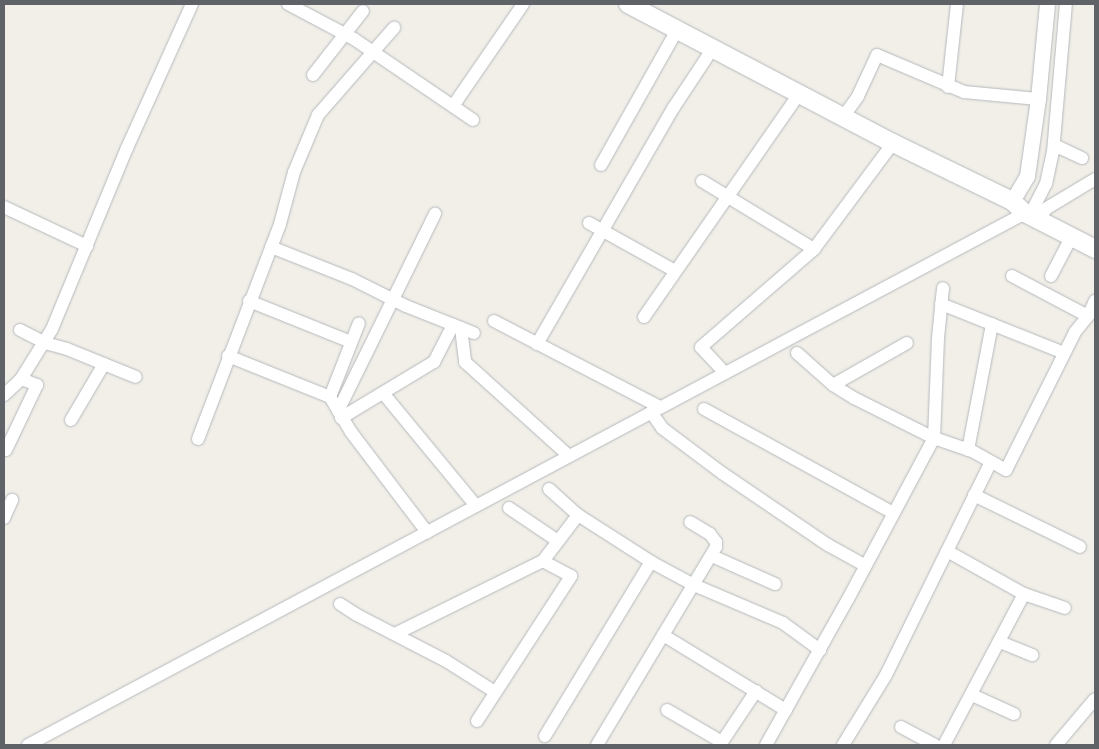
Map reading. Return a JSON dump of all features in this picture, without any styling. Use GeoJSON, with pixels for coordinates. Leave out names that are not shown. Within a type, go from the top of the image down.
{"type":"FeatureCollection","features":[{"type":"Feature","properties":{"kind":"main road"},"geometry":{"type":"LineString","coordinates":[[628,4],[1095,249]]}},
{"type":"Feature","properties":{"kind":"street"},"geometry":{"type":"LineString","coordinates":[[4,394],[21,379],[44,343],[192,4]]}},
{"type":"Feature","properties":{"kind":"street"},"geometry":{"type":"LineString","coordinates":[[288,4],[346,34],[473,120]]}},
{"type":"Feature","properties":{"kind":"street"},"geometry":{"type":"LineString","coordinates":[[453,106],[523,4]]}},
{"type":"Feature","properties":{"kind":"street"},"geometry":{"type":"LineString","coordinates":[[948,87],[957,4]]}},
{"type":"Feature","properties":{"kind":"street"},"geometry":{"type":"LineString","coordinates":[[1026,212],[1027,176],[1038,99],[1047,4]]}},
{"type":"Feature","properties":{"kind":"street"},"geometry":{"type":"LineString","coordinates":[[1026,212],[1046,184],[1054,145],[1066,4]]}},
{"type":"Feature","properties":{"kind":"street"},"geometry":{"type":"LineString","coordinates":[[313,75],[363,11]]}},
{"type":"Feature","properties":{"kind":"street"},"geometry":{"type":"LineString","coordinates":[[198,439],[228,356],[280,224],[294,172],[318,115],[394,28]]}},
{"type":"Feature","properties":{"kind":"street"},"geometry":{"type":"LineString","coordinates":[[600,165],[677,30]]}},
{"type":"Feature","properties":{"kind":"street"},"geometry":{"type":"LineString","coordinates":[[537,344],[674,107],[713,48]]}},
{"type":"Feature","properties":{"kind":"street"},"geometry":{"type":"LineString","coordinates":[[843,116],[858,96],[877,55],[948,87],[964,92],[1038,99]]}},
{"type":"Feature","properties":{"kind":"street"},"geometry":{"type":"LineString","coordinates":[[644,317],[799,94]]}},
{"type":"Feature","properties":{"kind":"street"},"geometry":{"type":"LineString","coordinates":[[725,373],[701,347],[814,249],[893,143]]}},
{"type":"Feature","properties":{"kind":"street"},"geometry":{"type":"LineString","coordinates":[[1054,145],[1082,158]]}},
{"type":"Feature","properties":{"kind":"street"},"geometry":{"type":"LineString","coordinates":[[28,745],[1026,212],[1047,208],[1095,179]]}},
{"type":"Feature","properties":{"kind":"street"},"geometry":{"type":"LineString","coordinates":[[702,181],[814,249]]}},
{"type":"Feature","properties":{"kind":"street"},"geometry":{"type":"LineString","coordinates":[[4,208],[87,246]]}},
{"type":"Feature","properties":{"kind":"street"},"geometry":{"type":"LineString","coordinates":[[339,415],[392,298],[435,214]]}},
{"type":"Feature","properties":{"kind":"street"},"geometry":{"type":"LineString","coordinates":[[589,223],[675,271]]}},
{"type":"Feature","properties":{"kind":"street"},"geometry":{"type":"LineString","coordinates":[[1051,276],[1072,236]]}},
{"type":"Feature","properties":{"kind":"street"},"geometry":{"type":"LineString","coordinates":[[270,247],[352,279],[474,333]]}},
{"type":"Feature","properties":{"kind":"street"},"geometry":{"type":"LineString","coordinates":[[1012,276],[1088,316]]}},
{"type":"Feature","properties":{"kind":"street"},"geometry":{"type":"LineString","coordinates":[[766,745],[866,566],[934,438],[938,338],[943,288]]}},
{"type":"Feature","properties":{"kind":"street"},"geometry":{"type":"LineString","coordinates":[[249,301],[351,342]]}},
{"type":"Feature","properties":{"kind":"street"},"geometry":{"type":"LineString","coordinates":[[797,352],[833,385],[934,438],[968,450],[1006,470],[1075,332],[1088,316],[1095,301]]}},
{"type":"Feature","properties":{"kind":"street"},"geometry":{"type":"LineString","coordinates":[[941,304],[1064,353]]}},
{"type":"Feature","properties":{"kind":"street"},"geometry":{"type":"LineString","coordinates":[[494,321],[656,410],[662,428],[722,473],[828,545],[866,566]]}},
{"type":"Feature","properties":{"kind":"street"},"geometry":{"type":"LineString","coordinates":[[330,397],[359,323]]}},
{"type":"Feature","properties":{"kind":"street"},"geometry":{"type":"LineString","coordinates":[[968,450],[992,324]]}},
{"type":"Feature","properties":{"kind":"street"},"geometry":{"type":"LineString","coordinates":[[339,415],[383,393],[434,362],[457,326]]}},
{"type":"Feature","properties":{"kind":"street"},"geometry":{"type":"LineString","coordinates":[[457,326],[465,362],[569,456]]}},
{"type":"Feature","properties":{"kind":"street"},"geometry":{"type":"LineString","coordinates":[[20,330],[44,343],[67,349],[136,377]]}},
{"type":"Feature","properties":{"kind":"street"},"geometry":{"type":"LineString","coordinates":[[833,385],[907,343]]}},
{"type":"Feature","properties":{"kind":"street"},"geometry":{"type":"LineString","coordinates":[[228,356],[330,397],[339,415],[427,532]]}},
{"type":"Feature","properties":{"kind":"street"},"geometry":{"type":"LineString","coordinates":[[72,420],[104,364]]}},
{"type":"Feature","properties":{"kind":"street"},"geometry":{"type":"LineString","coordinates":[[6,450],[37,385],[21,379]]}},
{"type":"Feature","properties":{"kind":"street"},"geometry":{"type":"LineString","coordinates":[[383,393],[476,506]]}},
{"type":"Feature","properties":{"kind":"street"},"geometry":{"type":"LineString","coordinates":[[704,409],[893,513]]}},
{"type":"Feature","properties":{"kind":"street"},"geometry":{"type":"LineString","coordinates":[[843,745],[886,675],[991,462]]}},
{"type":"Feature","properties":{"kind":"street"},"geometry":{"type":"LineString","coordinates":[[550,489],[578,515],[651,562],[694,585],[782,623],[820,650]]}},
{"type":"Feature","properties":{"kind":"street"},"geometry":{"type":"LineString","coordinates":[[974,495],[1080,547]]}},
{"type":"Feature","properties":{"kind":"street"},"geometry":{"type":"LineString","coordinates":[[4,518],[12,500]]}},
{"type":"Feature","properties":{"kind":"street"},"geometry":{"type":"LineString","coordinates":[[509,508],[558,541]]}},
{"type":"Feature","properties":{"kind":"street"},"geometry":{"type":"LineString","coordinates":[[395,634],[543,560],[578,515]]}},
{"type":"Feature","properties":{"kind":"street"},"geometry":{"type":"LineString","coordinates":[[600,744],[716,548],[716,542],[710,534],[690,522]]}},
{"type":"Feature","properties":{"kind":"street"},"geometry":{"type":"LineString","coordinates":[[947,551],[1024,594],[1065,608]]}},
{"type":"Feature","properties":{"kind":"street"},"geometry":{"type":"LineString","coordinates":[[712,556],[775,584]]}},
{"type":"Feature","properties":{"kind":"street"},"geometry":{"type":"LineString","coordinates":[[477,721],[571,576],[543,560]]}},
{"type":"Feature","properties":{"kind":"street"},"geometry":{"type":"LineString","coordinates":[[545,736],[651,562]]}},
{"type":"Feature","properties":{"kind":"street"},"geometry":{"type":"LineString","coordinates":[[944,745],[1024,594]]}},
{"type":"Feature","properties":{"kind":"street"},"geometry":{"type":"LineString","coordinates":[[340,604],[357,615],[446,661],[495,692]]}},
{"type":"Feature","properties":{"kind":"street"},"geometry":{"type":"LineString","coordinates":[[663,636],[786,710]]}},
{"type":"Feature","properties":{"kind":"street"},"geometry":{"type":"LineString","coordinates":[[1000,642],[1033,655]]}},
{"type":"Feature","properties":{"kind":"street"},"geometry":{"type":"LineString","coordinates":[[666,710],[721,744],[756,691]]}},
{"type":"Feature","properties":{"kind":"street"},"geometry":{"type":"LineString","coordinates":[[972,695],[1014,714]]}},
{"type":"Feature","properties":{"kind":"street"},"geometry":{"type":"LineString","coordinates":[[1056,745],[1095,698]]}},
{"type":"Feature","properties":{"kind":"street"},"geometry":{"type":"LineString","coordinates":[[901,727],[935,745]]}}]}
